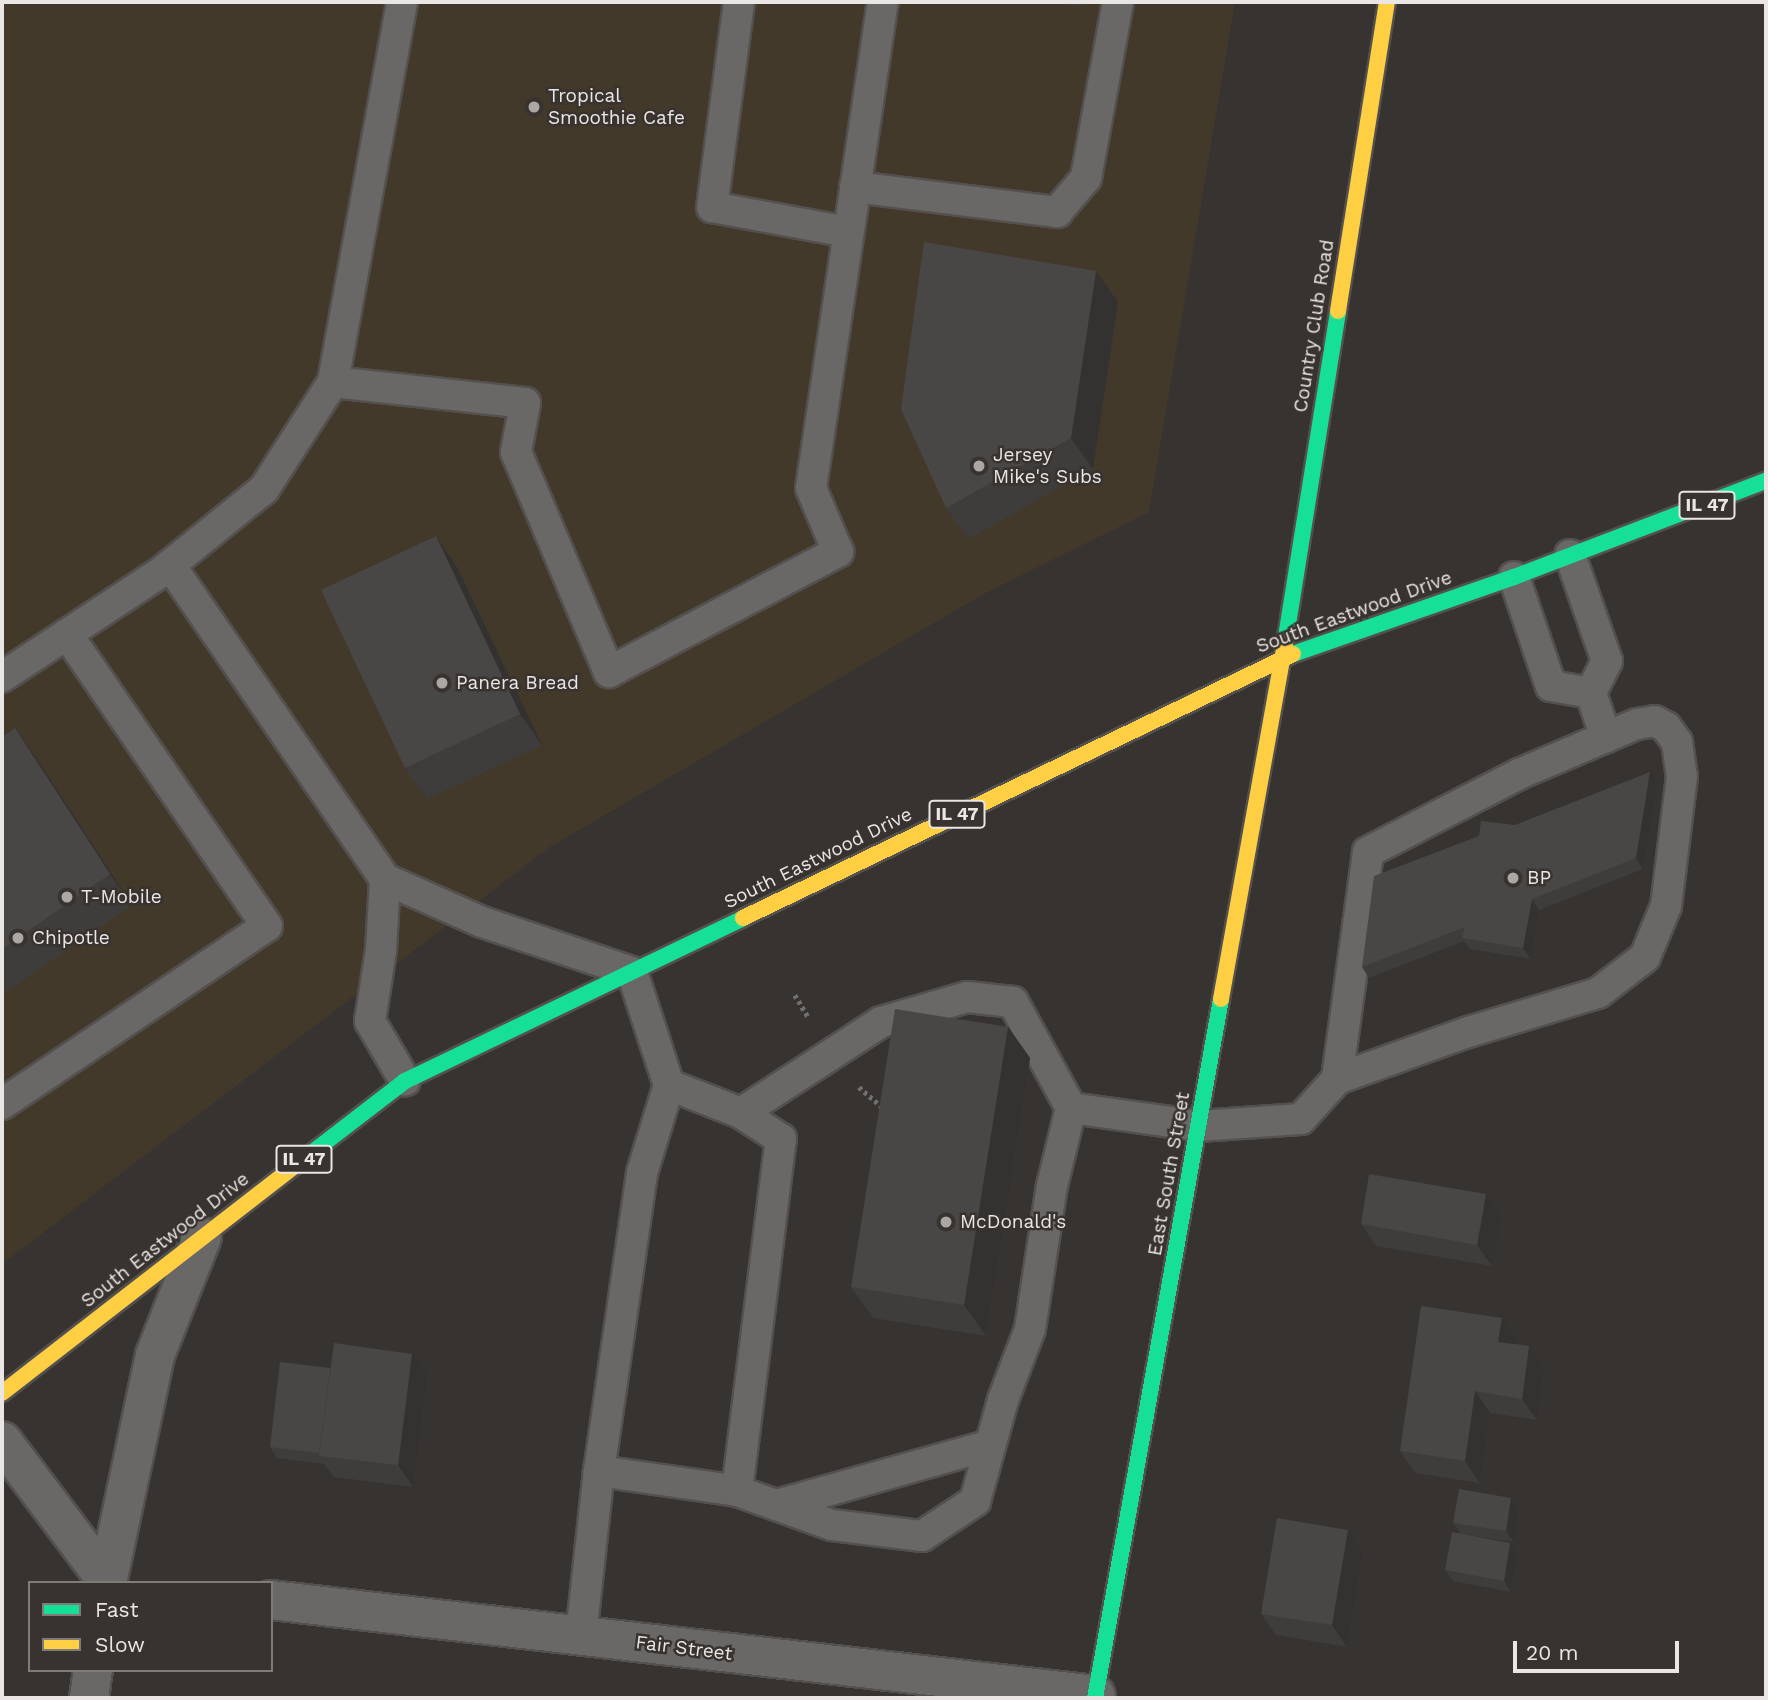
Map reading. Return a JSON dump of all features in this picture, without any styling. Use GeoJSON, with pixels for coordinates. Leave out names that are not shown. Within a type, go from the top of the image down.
{"type":"FeatureCollection","features":[{"type":"Feature","properties":{"kind":"main road","name":"Country Club Road"},"geometry":{"type":"LineString","coordinates":[[1283,657],[1387,2]]}},
{"type":"Feature","properties":{"kind":"main road","name":"South Eastwood Drive"},"geometry":{"type":"LineString","coordinates":[[2,1392],[405,1081],[1283,657],[1514,577],[1766,481]]}},
{"type":"Feature","properties":{"kind":"main road","name":"East South Street"},"geometry":{"type":"LineString","coordinates":[[1096,1697],[1283,657]]}},
{"type":"Feature","properties":{"kind":"street"},"geometry":{"type":"LineString","coordinates":[[111,1581],[155,1355],[202,1237]]}},
{"type":"Feature","properties":{"kind":"street"},"geometry":{"type":"LineString","coordinates":[[2,1441],[110,1581]]}},
{"type":"Feature","properties":{"kind":"street","name":"Fair Street"},"geometry":{"type":"LineString","coordinates":[[273,1600],[1096,1697]]}},
{"type":"Feature","properties":{"kind":"street"},"geometry":{"type":"LineString","coordinates":[[89,1698],[93,1672]]}},
{"type":"Feature","properties":{"kind":"lane"},"geometry":{"type":"LineString","coordinates":[[2,677],[170,565],[264,489],[333,382],[402,2]]}},
{"type":"Feature","properties":{"kind":"lane"},"geometry":{"type":"LineString","coordinates":[[739,2],[712,207],[848,232]]}},
{"type":"Feature","properties":{"kind":"lane"},"geometry":{"type":"LineString","coordinates":[[333,382],[525,403],[516,452],[609,672],[838,552],[811,488],[883,2]]}},
{"type":"Feature","properties":{"kind":"lane"},"geometry":{"type":"LineString","coordinates":[[855,187],[1057,212],[1086,178],[1118,2]]}},
{"type":"Feature","properties":{"kind":"lane"},"geometry":{"type":"LineString","coordinates":[[1570,555],[1607,661],[1591,693],[1606,738]]}},
{"type":"Feature","properties":{"kind":"lane"},"geometry":{"type":"LineString","coordinates":[[170,565],[385,879],[482,922],[632,972],[669,1085],[642,1173],[599,1471],[581,1636]]}},
{"type":"Feature","properties":{"kind":"lane"},"geometry":{"type":"LineString","coordinates":[[1514,577],[1552,686],[1591,693]]}},
{"type":"Feature","properties":{"kind":"lane"},"geometry":{"type":"LineString","coordinates":[[2,1104],[267,926],[67,634]]}},
{"type":"Feature","properties":{"kind":"lane"},"geometry":{"type":"LineString","coordinates":[[1071,1108],[1199,1126],[1301,1119],[1337,1079],[1468,1032],[1598,993],[1645,957],[1667,906],[1682,776],[1677,742],[1666,727],[1655,721],[1606,738],[1519,775],[1368,852],[1337,1079]]}},
{"type":"Feature","properties":{"kind":"lane"},"geometry":{"type":"LineString","coordinates":[[385,879],[381,950],[370,1021],[405,1081]]}},
{"type":"Feature","properties":{"kind":"lane"},"geometry":{"type":"LineString","coordinates":[[599,1471],[737,1490],[832,1525],[922,1536],[975,1501],[990,1445],[1030,1329],[1052,1186],[1071,1108],[1013,1002],[967,997],[881,1022],[741,1113]]}},
{"type":"Feature","properties":{"kind":"lane"},"geometry":{"type":"LineString","coordinates":[[669,1085],[741,1113],[781,1139],[737,1490]]}},
{"type":"Feature","properties":{"kind":"lane"},"geometry":{"type":"LineString","coordinates":[[777,1505],[990,1445]]}},
{"type":"Feature","properties":{"kind":"shaded area"},"geometry":{"type":"Polygon","coordinates":[[[2,2],[1235,2],[1149,512],[982,595],[550,847],[2,1264],[2,2]]]}},
{"type":"Feature","properties":{"kind":"building"},"geometry":{"type":"Polygon","coordinates":[[[924,242],[1096,271],[1071,438],[946,508],[901,409],[924,242]]]}},
{"type":"Feature","properties":{"kind":"building","name":"Panera Bread"},"geometry":{"type":"Polygon","coordinates":[[[436,536],[520,714],[405,768],[321,590],[436,536]]]}},
{"type":"Feature","properties":{"kind":"building"},"geometry":{"type":"Polygon","coordinates":[[[15,728],[110,874],[2,949],[2,737],[15,728]]]}},
{"type":"Feature","properties":{"kind":"building","name":"BP"},"geometry":{"type":"Polygon","coordinates":[[[1650,772],[1636,858],[1532,899],[1523,948],[1462,938],[1465,927],[1362,967],[1374,876],[1479,836],[1481,821],[1515,825],[1650,772]]]}},
{"type":"Feature","properties":{"kind":"building","name":"McDonald's"},"geometry":{"type":"Polygon","coordinates":[[[895,1009],[1008,1027],[964,1305],[851,1287],[895,1009]]]}},
{"type":"Feature","properties":{"kind":"building"},"geometry":{"type":"Polygon","coordinates":[[[1369,1174],[1486,1194],[1477,1245],[1361,1224],[1369,1174]]]}},
{"type":"Feature","properties":{"kind":"building"},"geometry":{"type":"Polygon","coordinates":[[[1421,1306],[1502,1318],[1498,1342],[1529,1346],[1522,1399],[1475,1391],[1465,1461],[1400,1451],[1421,1306]]]}},
{"type":"Feature","properties":{"kind":"building"},"geometry":{"type":"Polygon","coordinates":[[[334,1343],[412,1354],[398,1465],[319,1456],[334,1343]]]}},
{"type":"Feature","properties":{"kind":"building"},"geometry":{"type":"Polygon","coordinates":[[[280,1362],[330,1368],[319,1453],[270,1447],[280,1362]]]}},
{"type":"Feature","properties":{"kind":"building"},"geometry":{"type":"Polygon","coordinates":[[[1459,1489],[1511,1498],[1506,1531],[1453,1523],[1459,1489]]]}},
{"type":"Feature","properties":{"kind":"building"},"geometry":{"type":"Polygon","coordinates":[[[1277,1518],[1348,1530],[1332,1625],[1261,1614],[1277,1518]]]}},
{"type":"Feature","properties":{"kind":"building"},"geometry":{"type":"Polygon","coordinates":[[[1452,1532],[1510,1543],[1504,1581],[1445,1570],[1452,1532]]]}},
{"type":"Feature","properties":{"kind":"traffic: fast"},"geometry":{"type":"LineString","coordinates":[[1285,643],[1338,311]]}},
{"type":"Feature","properties":{"kind":"traffic: fast"},"geometry":{"type":"LineString","coordinates":[[1293,654],[1514,577],[1766,481]]}},
{"type":"Feature","properties":{"kind":"traffic: fast"},"geometry":{"type":"LineString","coordinates":[[305,1158],[405,1081],[743,918]]}},
{"type":"Feature","properties":{"kind":"traffic: fast"},"geometry":{"type":"LineString","coordinates":[[1095,1698],[1221,999]]}},
{"type":"Feature","properties":{"kind":"traffic: slow"},"geometry":{"type":"LineString","coordinates":[[1338,311],[1387,2]]}},
{"type":"Feature","properties":{"kind":"traffic: slow"},"geometry":{"type":"LineString","coordinates":[[1221,999],[1285,643]]}},
{"type":"Feature","properties":{"kind":"traffic: slow"},"geometry":{"type":"LineString","coordinates":[[743,918],[1293,654]]}},
{"type":"Feature","properties":{"kind":"traffic: slow"},"geometry":{"type":"LineString","coordinates":[[2,1393],[305,1158]]}},
{"type":"Feature","properties":{"kind":"place","name":"Tropical Smoothie Cafe"},"geometry":{"type":"Point","coordinates":[534,107]}},
{"type":"Feature","properties":{"kind":"place","name":"Jersey Mike's Subs"},"geometry":{"type":"Point","coordinates":[979,466]}},
{"type":"Feature","properties":{"kind":"place","name":"Panera Bread"},"geometry":{"type":"Point","coordinates":[442,683]}},
{"type":"Feature","properties":{"kind":"place","name":"BP"},"geometry":{"type":"Point","coordinates":[1513,878]}},
{"type":"Feature","properties":{"kind":"place","name":"T-Mobile"},"geometry":{"type":"Point","coordinates":[67,897]}},
{"type":"Feature","properties":{"kind":"place","name":"Chipotle"},"geometry":{"type":"Point","coordinates":[18,938]}},
{"type":"Feature","properties":{"kind":"place","name":"McDonald's"},"geometry":{"type":"Point","coordinates":[946,1222]}}]}
